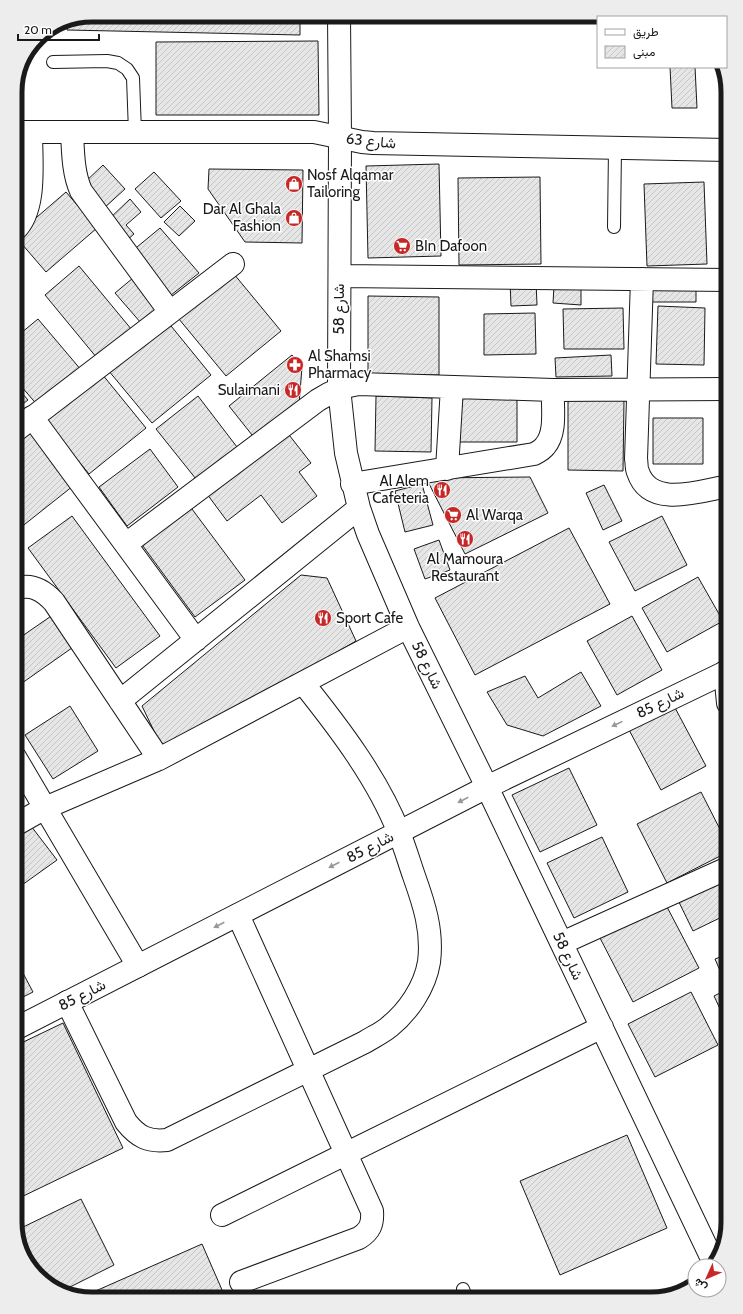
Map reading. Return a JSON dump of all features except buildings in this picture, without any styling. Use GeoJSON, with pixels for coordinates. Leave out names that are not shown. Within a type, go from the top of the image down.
{"type":"FeatureCollection","features":[{"type":"Feature","properties":{"kind":"street","name":"شارع 58"},"geometry":{"type":"LineString","coordinates":[[339,22],[339,388],[346,453],[352,484],[359,508],[368,534],[408,627],[487,787],[712,1258]]}},
{"type":"Feature","properties":{"kind":"street","name":"شارع 63"},"geometry":{"type":"LineString","coordinates":[[23,132],[314,132],[373,143],[721,150]]}},
{"type":"Feature","properties":{"kind":"street"},"geometry":{"type":"LineString","coordinates":[[22,220],[26,214],[30,200],[23,132]]}},
{"type":"Feature","properties":{"kind":"street"},"geometry":{"type":"LineString","coordinates":[[72,132],[75,172],[81,191],[170,312]]}},
{"type":"Feature","properties":{"kind":"street"},"geometry":{"type":"LineString","coordinates":[[22,425],[233,264]]}},
{"type":"Feature","properties":{"kind":"street"},"geometry":{"type":"LineString","coordinates":[[340,276],[721,280]]}},
{"type":"Feature","properties":{"kind":"street"},"geometry":{"type":"LineString","coordinates":[[642,279],[636,459],[638,472],[643,482],[653,490],[664,495],[676,495],[721,487]]}},
{"type":"Feature","properties":{"kind":"street"},"geometry":{"type":"LineString","coordinates":[[126,544],[318,400],[339,388],[358,384],[553,390],[721,389]]}},
{"type":"Feature","properties":{"kind":"street"},"geometry":{"type":"LineString","coordinates":[[447,469],[452,387]]}},
{"type":"Feature","properties":{"kind":"street"},"geometry":{"type":"LineString","coordinates":[[352,484],[534,454],[544,448],[550,438],[552,427],[553,390]]}},
{"type":"Feature","properties":{"kind":"street"},"geometry":{"type":"LineString","coordinates":[[32,417],[196,640]]}},
{"type":"Feature","properties":{"kind":"street"},"geometry":{"type":"LineString","coordinates":[[120,701],[359,508]]}},
{"type":"Feature","properties":{"kind":"street"},"geometry":{"type":"LineString","coordinates":[[22,587],[27,586],[37,588],[47,594],[54,602],[159,759]]}},
{"type":"Feature","properties":{"kind":"street"},"geometry":{"type":"LineString","coordinates":[[22,821],[45,808],[159,759],[408,627]]}},
{"type":"Feature","properties":{"kind":"street","name":"شارع 85"},"geometry":{"type":"LineString","coordinates":[[22,1025],[487,787],[721,674]]}},
{"type":"Feature","properties":{"kind":"street"},"geometry":{"type":"LineString","coordinates":[[66,1002],[126,1122],[134,1132],[144,1138],[156,1141],[167,1140],[365,1042],[388,1028],[407,1010],[420,988],[429,963],[430,937],[426,911],[399,832],[377,788],[328,714],[303,683]]}},
{"type":"Feature","properties":{"kind":"street"},"geometry":{"type":"LineString","coordinates":[[22,769],[138,966]]}},
{"type":"Feature","properties":{"kind":"street"},"geometry":{"type":"LineString","coordinates":[[562,943],[721,871]]}},
{"type":"Feature","properties":{"kind":"street"},"geometry":{"type":"LineString","coordinates":[[238,915],[372,1211],[373,1219],[371,1227],[359,1238],[241,1282]]}},
{"type":"Feature","properties":{"kind":"street"},"geometry":{"type":"LineString","coordinates":[[222,1214],[602,1027]]}},
{"type":"Feature","properties":{"kind":"lane"},"geometry":{"type":"LineString","coordinates":[[53,62],[107,61],[118,63],[127,69],[133,78],[135,132]]}},
{"type":"Feature","properties":{"kind":"lane"},"geometry":{"type":"LineString","coordinates":[[614,227],[615,148]]}},
{"type":"Feature","properties":{"kind":"place","name":"Nosf Alqamar Tailoring"},"geometry":{"type":"Point","coordinates":[294,184]}},
{"type":"Feature","properties":{"kind":"place","name":"Dar Al Ghala Fashion"},"geometry":{"type":"Point","coordinates":[294,218]}},
{"type":"Feature","properties":{"kind":"place","name":"BIn Dafoon"},"geometry":{"type":"Point","coordinates":[402,246]}},
{"type":"Feature","properties":{"kind":"place","name":"Al Shamsi Pharmacy"},"geometry":{"type":"Point","coordinates":[295,365]}},
{"type":"Feature","properties":{"kind":"place","name":"Sulaimani"},"geometry":{"type":"Point","coordinates":[293,390]}},
{"type":"Feature","properties":{"kind":"place","name":"Al Alem Cafeteria"},"geometry":{"type":"Point","coordinates":[442,490]}},
{"type":"Feature","properties":{"kind":"place","name":"Al Warqa"},"geometry":{"type":"Point","coordinates":[453,515]}},
{"type":"Feature","properties":{"kind":"place","name":"Al Mamoura Restaurant"},"geometry":{"type":"Point","coordinates":[465,539]}},
{"type":"Feature","properties":{"kind":"place","name":"Sport Cafe"},"geometry":{"type":"Point","coordinates":[323,618]}}]}
